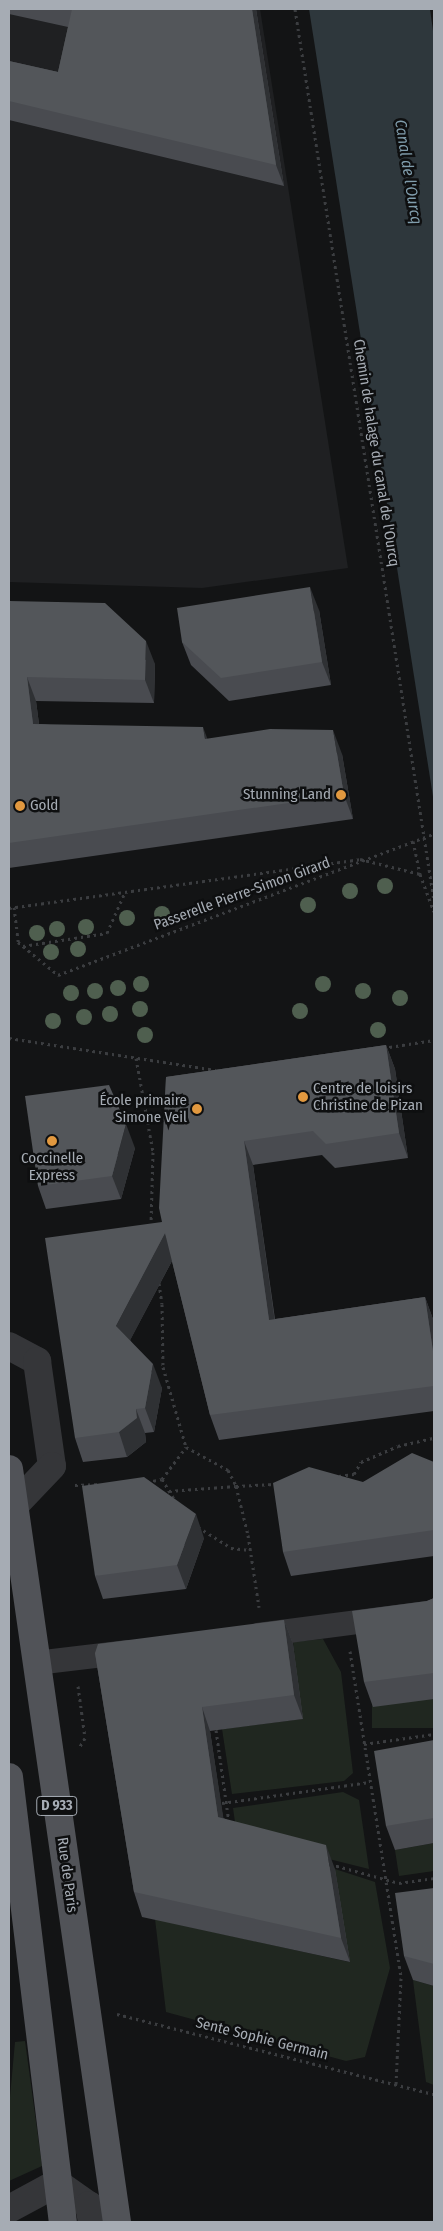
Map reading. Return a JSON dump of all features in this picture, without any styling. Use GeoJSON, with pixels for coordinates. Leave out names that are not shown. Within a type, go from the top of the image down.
{"type":"FeatureCollection","features":[{"type":"Feature","properties":{"kind":"main road","name":"Rue de Paris"},"geometry":{"type":"LineString","coordinates":[[9,1469],[117,2222]]}},
{"type":"Feature","properties":{"kind":"main road","name":"D 933"},"geometry":{"type":"LineString","coordinates":[[9,1777],[63,2222]]}},
{"type":"Feature","properties":{"kind":"street"},"geometry":{"type":"LineString","coordinates":[[9,1346],[37,1361],[52,1466],[14,1506]]}},
{"type":"Feature","properties":{"kind":"street"},"geometry":{"type":"LineString","coordinates":[[234,1638],[434,1612]]}},
{"type":"Feature","properties":{"kind":"street"},"geometry":{"type":"LineString","coordinates":[[36,1663],[147,1649]]}},
{"type":"Feature","properties":{"kind":"street"},"geometry":{"type":"LineString","coordinates":[[9,2209],[57,2183],[90,2205],[92,2222]]}},
{"type":"Feature","properties":{"kind":"path","name":"Chemin de halage du canal de l'Ourcq"},"geometry":{"type":"LineString","coordinates":[[295,9],[434,901]]}},
{"type":"Feature","properties":{"kind":"path","name":"Passerelle Pierre-Simon Girard"},"geometry":{"type":"LineString","coordinates":[[23,946],[58,975],[434,834]]}},
{"type":"Feature","properties":{"kind":"path"},"geometry":{"type":"LineString","coordinates":[[413,841],[420,874],[434,912]]}},
{"type":"Feature","properties":{"kind":"path"},"geometry":{"type":"LineString","coordinates":[[9,908],[360,859],[420,874]]}},
{"type":"Feature","properties":{"kind":"path"},"geometry":{"type":"LineString","coordinates":[[14,907],[18,942],[23,946],[107,933],[125,892]]}},
{"type":"Feature","properties":{"kind":"path"},"geometry":{"type":"LineString","coordinates":[[9,1038],[218,1070]]}},
{"type":"Feature","properties":{"kind":"path"},"geometry":{"type":"LineString","coordinates":[[375,1049],[434,1040]]}},
{"type":"Feature","properties":{"kind":"path"},"geometry":{"type":"LineString","coordinates":[[136,1058],[153,1152],[151,1230]]}},
{"type":"Feature","properties":{"kind":"path"},"geometry":{"type":"LineString","coordinates":[[158,1277],[162,1304],[164,1367],[186,1447],[228,1470],[236,1486],[251,1550],[264,1634]]}},
{"type":"Feature","properties":{"kind":"path"},"geometry":{"type":"LineString","coordinates":[[336,1477],[354,1474],[361,1462],[398,1446],[434,1438]]}},
{"type":"Feature","properties":{"kind":"path"},"geometry":{"type":"LineString","coordinates":[[145,1482],[162,1479],[186,1447]]}},
{"type":"Feature","properties":{"kind":"path"},"geometry":{"type":"LineString","coordinates":[[162,1479],[179,1506]]}},
{"type":"Feature","properties":{"kind":"path"},"geometry":{"type":"LineString","coordinates":[[86,1484],[103,1484]]}},
{"type":"Feature","properties":{"kind":"path"},"geometry":{"type":"LineString","coordinates":[[169,1491],[278,1484]]}},
{"type":"Feature","properties":{"kind":"path"},"geometry":{"type":"LineString","coordinates":[[196,1525],[231,1548],[251,1550]]}},
{"type":"Feature","properties":{"kind":"path"},"geometry":{"type":"LineString","coordinates":[[345,1623],[401,1978],[396,2084]]}},
{"type":"Feature","properties":{"kind":"path"},"geometry":{"type":"LineString","coordinates":[[216,1730],[229,1829]]}},
{"type":"Feature","properties":{"kind":"path"},"geometry":{"type":"LineString","coordinates":[[364,1744],[434,1734]]}},
{"type":"Feature","properties":{"kind":"path"},"geometry":{"type":"LineString","coordinates":[[224,1802],[370,1782]]}},
{"type":"Feature","properties":{"kind":"path"},"geometry":{"type":"LineString","coordinates":[[322,1862],[399,1883],[434,1878]]}},
{"type":"Feature","properties":{"kind":"path","name":"Sente Sophie Germain"},"geometry":{"type":"LineString","coordinates":[[86,2003],[122,2015],[434,2094]]}},
{"type":"Feature","properties":{"kind":"shaded area"},"geometry":{"type":"Polygon","coordinates":[[[9,9],[260,9],[348,568],[202,588],[9,582],[9,9]]]}},
{"type":"Feature","properties":{"kind":"shaded area"},"geometry":{"type":"Polygon","coordinates":[[[323,1639],[341,1672],[353,1773],[344,1781],[232,1794],[222,1729],[302,1719],[293,1642],[323,1639]]]}},
{"type":"Feature","properties":{"kind":"shaded area"},"geometry":{"type":"Polygon","coordinates":[[[372,1699],[434,1699],[434,1728],[372,1728],[372,1699]]]}},
{"type":"Feature","properties":{"kind":"shaded area"},"geometry":{"type":"Polygon","coordinates":[[[343,1792],[359,1800],[369,1869],[237,1836],[233,1808],[343,1792]]]}},
{"type":"Feature","properties":{"kind":"shaded area"},"geometry":{"type":"Polygon","coordinates":[[[434,1843],[434,1871],[399,1876],[395,1850],[434,1843]]]}},
{"type":"Feature","properties":{"kind":"shaded area"},"geometry":{"type":"Polygon","coordinates":[[[335,1869],[375,1882],[390,1968],[365,2057],[346,2061],[166,2012],[155,1919],[349,1962],[335,1869]]]}},
{"type":"Feature","properties":{"kind":"shaded area"},"geometry":{"type":"Polygon","coordinates":[[[413,1980],[434,1986],[434,2085],[426,2082],[413,1980]]]}},
{"type":"Feature","properties":{"kind":"shaded area"},"geometry":{"type":"Polygon","coordinates":[[[25,2041],[42,2166],[9,2181],[9,2108],[15,2042],[25,2041]]]}},
{"type":"Feature","properties":{"kind":"water","name":"Canal de l'Ourcq"},"geometry":{"type":"Polygon","coordinates":[[[309,9],[430,9],[434,38],[434,803],[309,9]]]}},
{"type":"Feature","properties":{"kind":"building"},"geometry":{"type":"Polygon","coordinates":[[[72,9],[252,9],[276,165],[9,101],[9,61],[58,72],[72,9]]]}},
{"type":"Feature","properties":{"kind":"building"},"geometry":{"type":"Polygon","coordinates":[[[310,587],[322,662],[221,678],[182,642],[177,608],[310,587]]]}},
{"type":"Feature","properties":{"kind":"building"},"geometry":{"type":"Polygon","coordinates":[[[9,601],[105,603],[146,641],[145,680],[27,677],[33,724],[203,727],[205,739],[270,729],[333,730],[344,795],[9,843],[9,601]]]}},
{"type":"Feature","properties":{"kind":"building"},"geometry":{"type":"Polygon","coordinates":[[[386,1045],[399,1133],[326,1144],[313,1131],[244,1141],[269,1320],[425,1297],[434,1358],[434,1386],[210,1415],[165,1233],[116,1326],[153,1364],[145,1408],[136,1409],[137,1418],[119,1432],[75,1438],[45,1238],[162,1222],[159,1208],[166,1077],[386,1045]]]}},
{"type":"Feature","properties":{"kind":"building"},"geometry":{"type":"Polygon","coordinates":[[[109,1085],[126,1124],[112,1176],[38,1186],[25,1096],[109,1085]]]}},
{"type":"Feature","properties":{"kind":"building"},"geometry":{"type":"Polygon","coordinates":[[[412,1453],[434,1462],[434,1530],[283,1552],[273,1483],[309,1467],[363,1482],[412,1453]]]}},
{"type":"Feature","properties":{"kind":"building"},"geometry":{"type":"Polygon","coordinates":[[[144,1477],[196,1514],[177,1565],[95,1576],[82,1486],[144,1477]]]}},
{"type":"Feature","properties":{"kind":"building"},"geometry":{"type":"Polygon","coordinates":[[[434,1598],[434,1673],[364,1682],[352,1611],[427,1601],[434,1598]]]}},
{"type":"Feature","properties":{"kind":"building"},"geometry":{"type":"Polygon","coordinates":[[[284,1620],[294,1695],[202,1707],[218,1817],[326,1845],[341,1938],[134,1892],[95,1653],[98,1644],[284,1620]]]}},
{"type":"Feature","properties":{"kind":"building"},"geometry":{"type":"Polygon","coordinates":[[[434,1740],[434,1818],[386,1826],[374,1751],[434,1740]]]}},
{"type":"Feature","properties":{"kind":"building"},"geometry":{"type":"Polygon","coordinates":[[[434,1888],[434,1964],[404,1956],[395,1893],[434,1888]]]}},
{"type":"Feature","properties":{"kind":"place","name":"Stunning Land"},"geometry":{"type":"Point","coordinates":[341,795]}},
{"type":"Feature","properties":{"kind":"place","name":"Gold"},"geometry":{"type":"Point","coordinates":[20,806]}},
{"type":"Feature","properties":{"kind":"place","name":"Centre de loisirs Christine de Pizan"},"geometry":{"type":"Point","coordinates":[303,1097]}},
{"type":"Feature","properties":{"kind":"place","name":"École primaire Simone Veil"},"geometry":{"type":"Point","coordinates":[197,1109]}},
{"type":"Feature","properties":{"kind":"place","name":"Coccinelle Express"},"geometry":{"type":"Point","coordinates":[52,1141]}}]}
